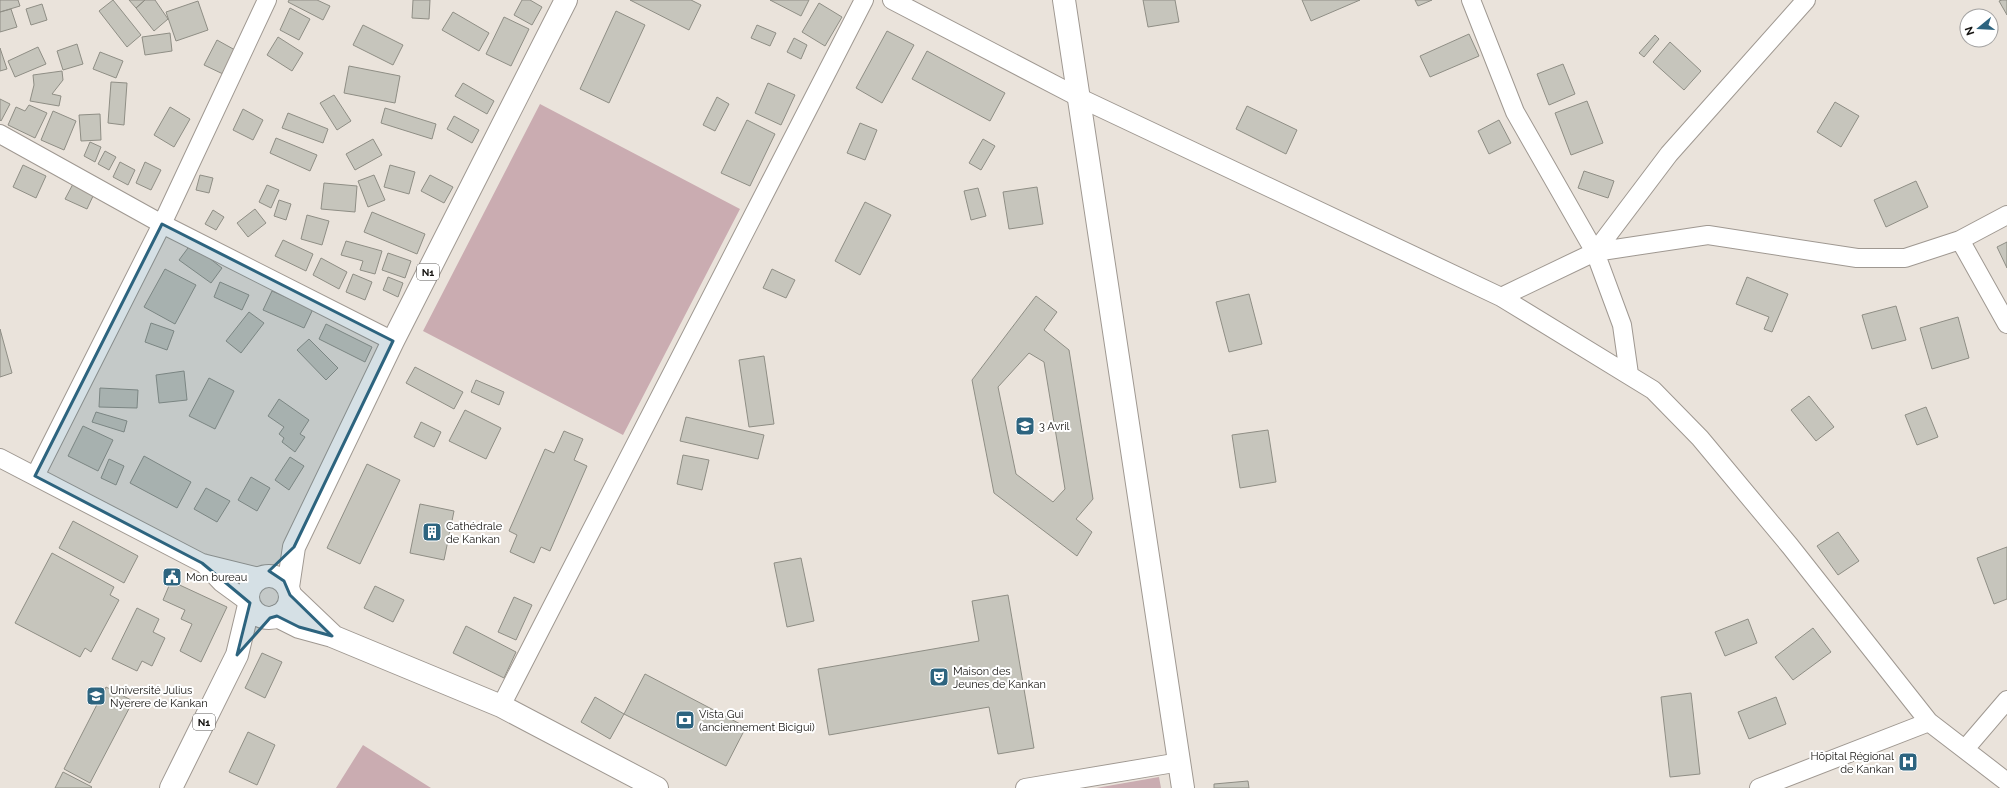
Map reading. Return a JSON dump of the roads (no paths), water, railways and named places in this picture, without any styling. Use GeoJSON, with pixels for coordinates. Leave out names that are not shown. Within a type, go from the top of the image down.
{"type":"FeatureCollection","features":[{"type":"Feature","properties":{"kind":"main road","name":"N1"},"geometry":{"type":"LineString","coordinates":[[237,655],[274,617],[287,608],[294,547],[393,341],[566,0]]}},
{"type":"Feature","properties":{"kind":"main road"},"geometry":{"type":"LineString","coordinates":[[1064,0],[1080,98],[1126,421],[1183,788]]}},
{"type":"Feature","properties":{"kind":"main road","name":"N1"},"geometry":{"type":"LineString","coordinates":[[171,788],[237,655],[249,604],[249,588],[294,547]]}},
{"type":"Feature","properties":{"kind":"main road"},"geometry":{"type":"LineString","coordinates":[[261,577],[278,577],[289,591],[332,636]]}},
{"type":"Feature","properties":{"kind":"main road"},"geometry":{"type":"LineString","coordinates":[[249,604],[258,615],[274,617],[300,628],[332,636],[501,706],[656,788]]}},
{"type":"Feature","properties":{"kind":"street"},"geometry":{"type":"LineString","coordinates":[[35,476],[162,224],[268,0]]}},
{"type":"Feature","properties":{"kind":"street"},"geometry":{"type":"LineString","coordinates":[[501,706],[864,0]]}},
{"type":"Feature","properties":{"kind":"street"},"geometry":{"type":"LineString","coordinates":[[892,0],[1080,98],[1500,296],[1653,390],[1700,438],[1790,546],[1929,722],[2007,782]]}},
{"type":"Feature","properties":{"kind":"street"},"geometry":{"type":"LineString","coordinates":[[1471,0],[1515,112],[1595,252],[1622,325],[1629,374]]}},
{"type":"Feature","properties":{"kind":"street"},"geometry":{"type":"LineString","coordinates":[[1595,252],[1669,154],[1806,0]]}},
{"type":"Feature","properties":{"kind":"street"},"geometry":{"type":"LineString","coordinates":[[0,134],[162,224],[393,341]]}},
{"type":"Feature","properties":{"kind":"street"},"geometry":{"type":"LineString","coordinates":[[1500,296],[1595,252],[1708,235],[1858,258],[1905,258],[1960,240],[2007,215]]}},
{"type":"Feature","properties":{"kind":"street"},"geometry":{"type":"LineString","coordinates":[[1960,240],[2007,324]]}},
{"type":"Feature","properties":{"kind":"street"},"geometry":{"type":"LineString","coordinates":[[0,458],[202,563],[261,577]]}},
{"type":"Feature","properties":{"kind":"street"},"geometry":{"type":"LineString","coordinates":[[202,563],[222,583],[249,604]]}},
{"type":"Feature","properties":{"kind":"street"},"geometry":{"type":"LineString","coordinates":[[1965,749],[2007,700]]}},
{"type":"Feature","properties":{"kind":"street"},"geometry":{"type":"LineString","coordinates":[[1759,788],[1929,722]]}},
{"type":"Feature","properties":{"kind":"street"},"geometry":{"type":"LineString","coordinates":[[1025,788],[1180,762]]}},
{"type":"Feature","properties":{"kind":"place","name":"3 Avril"},"geometry":{"type":"Point","coordinates":[1025,426]}},
{"type":"Feature","properties":{"kind":"place","name":"Cathédrale de Kankan"},"geometry":{"type":"Point","coordinates":[432,532]}},
{"type":"Feature","properties":{"kind":"place","name":"Mon bureau"},"geometry":{"type":"Point","coordinates":[172,577]}},
{"type":"Feature","properties":{"kind":"place","name":"Maison des Jeunes de Kankan"},"geometry":{"type":"Point","coordinates":[939,677]}},
{"type":"Feature","properties":{"kind":"place","name":"Université Julius Nyerere de Kankan"},"geometry":{"type":"Point","coordinates":[96,696]}},
{"type":"Feature","properties":{"kind":"place","name":"Vista Gui (anciennement Bicigui)"},"geometry":{"type":"Point","coordinates":[685,720]}},
{"type":"Feature","properties":{"kind":"place","name":"Hôpital Régional de Kankan"},"geometry":{"type":"Point","coordinates":[1908,762]}}]}
